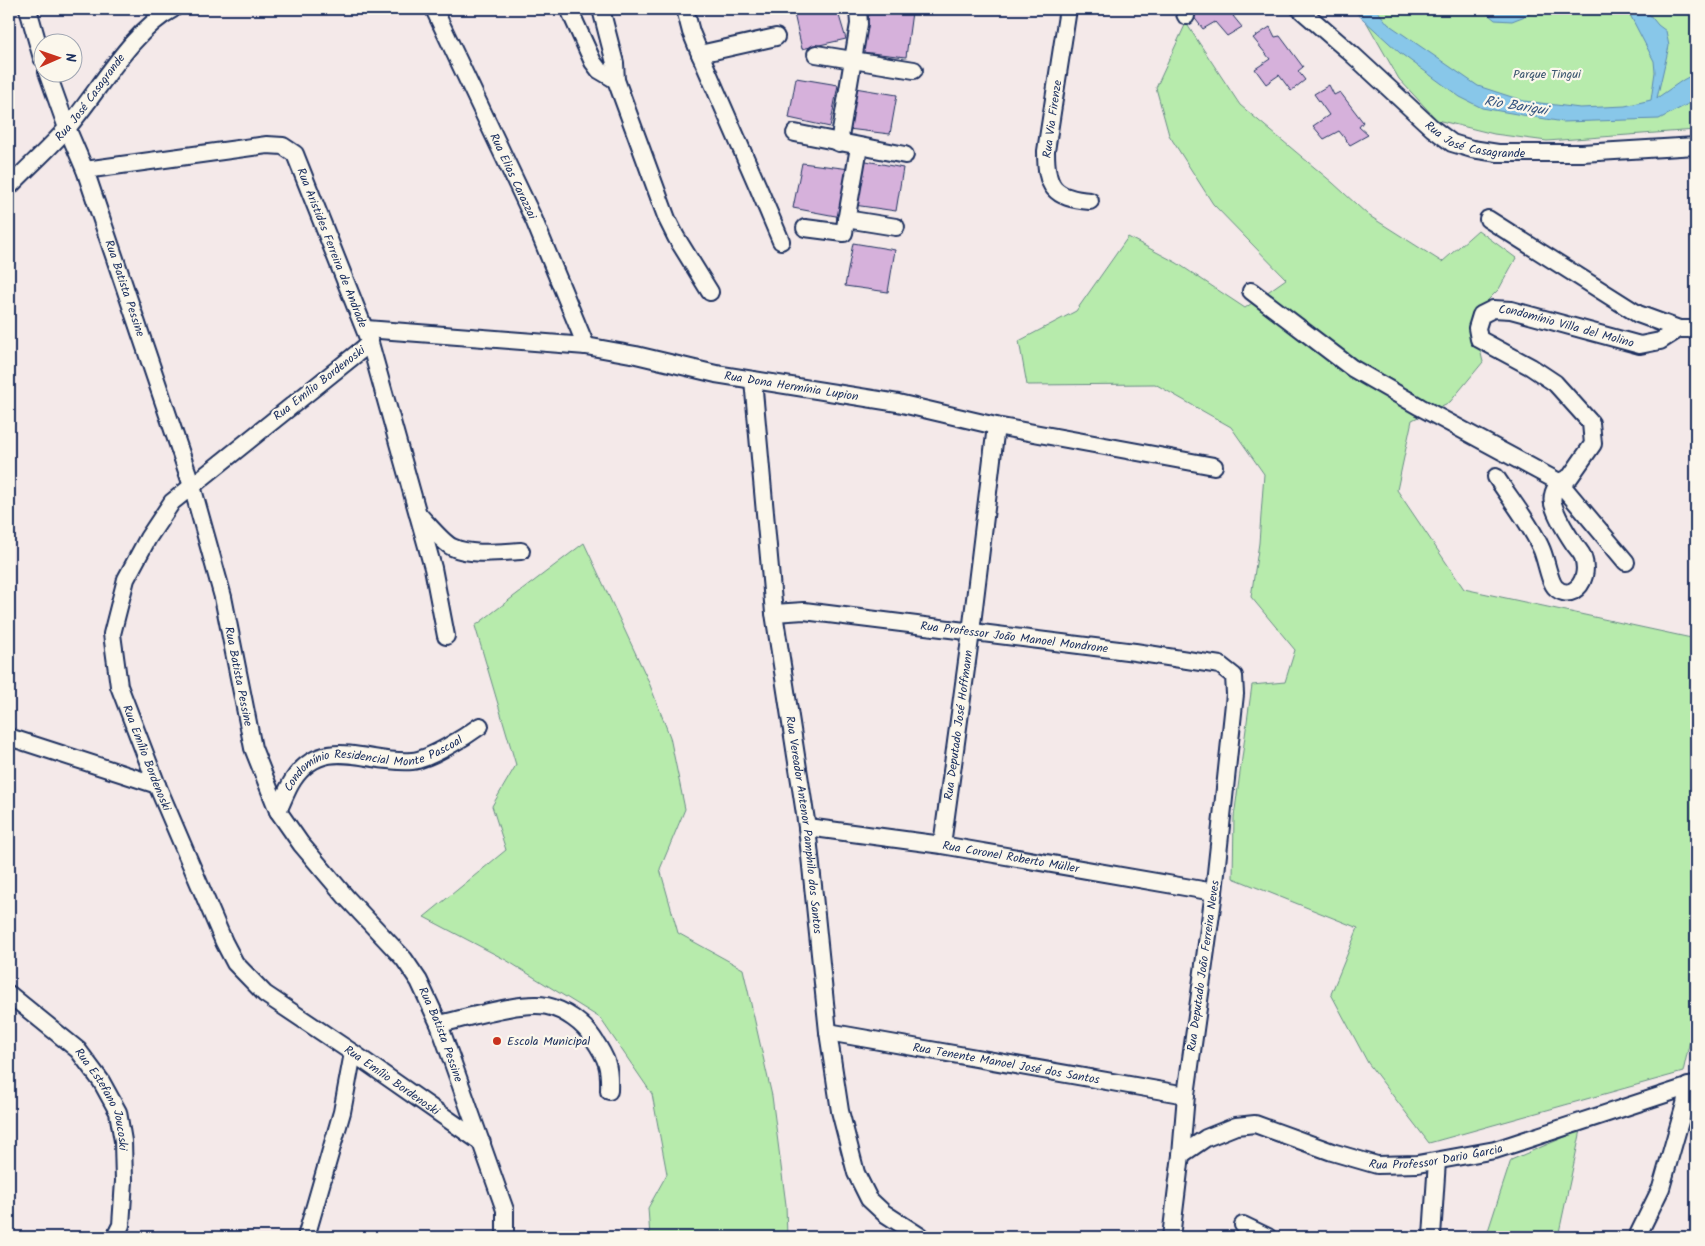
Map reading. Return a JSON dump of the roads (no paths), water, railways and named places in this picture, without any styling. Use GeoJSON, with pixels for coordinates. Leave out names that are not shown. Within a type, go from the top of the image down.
{"type":"FeatureCollection","features":[{"type":"Feature","properties":{"kind":"street"},"geometry":{"type":"LineString","coordinates":[[28,9],[35,32]]}},
{"type":"Feature","properties":{"kind":"street","name":"Rua José Casagrande"},"geometry":{"type":"LineString","coordinates":[[9,187],[67,128],[133,43],[161,15],[173,9]]}},
{"type":"Feature","properties":{"kind":"street","name":"Rua Elias Carazzai"},"geometry":{"type":"LineString","coordinates":[[434,9],[534,220],[586,346]]}},
{"type":"Feature","properties":{"kind":"street"},"geometry":{"type":"LineString","coordinates":[[569,9],[593,62],[599,70],[616,80]]}},
{"type":"Feature","properties":{"kind":"street"},"geometry":{"type":"LineString","coordinates":[[601,9],[615,63],[616,80],[667,219],[710,292]]}},
{"type":"Feature","properties":{"kind":"street"},"geometry":{"type":"LineString","coordinates":[[685,9],[700,54],[755,178],[780,241]]}},
{"type":"Feature","properties":{"kind":"street"},"geometry":{"type":"LineString","coordinates":[[840,142],[859,24],[858,9]]}},
{"type":"Feature","properties":{"kind":"street","name":"Rua Via Firenze"},"geometry":{"type":"LineString","coordinates":[[1068,9],[1046,152],[1046,172],[1057,193],[1070,200],[1090,201]]}},
{"type":"Feature","properties":{"kind":"street","name":"Rua José Casagrande"},"geometry":{"type":"LineString","coordinates":[[1300,9],[1354,55],[1432,128],[1452,143],[1472,149],[1498,153],[1582,153],[1696,146]]}},
{"type":"Feature","properties":{"kind":"street"},"geometry":{"type":"LineString","coordinates":[[700,54],[776,37]]}},
{"type":"Feature","properties":{"kind":"street"},"geometry":{"type":"LineString","coordinates":[[816,54],[914,70]]}},
{"type":"Feature","properties":{"kind":"street","name":"Rua Batista Pessine"},"geometry":{"type":"LineString","coordinates":[[51,82],[67,128],[86,170],[192,486],[223,597],[253,748],[278,810],[300,844],[340,891],[404,959],[419,981],[438,1024],[505,1210],[505,1237]]}},
{"type":"Feature","properties":{"kind":"street"},"geometry":{"type":"LineString","coordinates":[[795,133],[905,155]]}},
{"type":"Feature","properties":{"kind":"street","name":"Rua Aristides Ferreira de Andrade"},"geometry":{"type":"LineString","coordinates":[[86,170],[268,145],[283,146],[295,154],[368,336],[418,514],[432,568],[446,636]]}},
{"type":"Feature","properties":{"kind":"street"},"geometry":{"type":"LineString","coordinates":[[805,228],[844,233],[859,147]]}},
{"type":"Feature","properties":{"kind":"street"},"geometry":{"type":"LineString","coordinates":[[846,219],[896,228]]}},
{"type":"Feature","properties":{"kind":"street"},"geometry":{"type":"LineString","coordinates":[[1488,219],[1638,314],[1679,329],[1696,329]]}},
{"type":"Feature","properties":{"kind":"street"},"geometry":{"type":"LineString","coordinates":[[1251,290],[1352,368],[1420,408],[1559,482],[1626,562]]}},
{"type":"Feature","properties":{"kind":"street","name":"Condomínio Villa del Molino"},"geometry":{"type":"LineString","coordinates":[[1559,482],[1570,477],[1593,444],[1592,423],[1555,383],[1531,367],[1479,339],[1477,328],[1481,315],[1493,309],[1511,310],[1640,345],[1660,341],[1679,329]]}},
{"type":"Feature","properties":{"kind":"street","name":"Rua Dona Hermínia Lupion"},"geometry":{"type":"LineString","coordinates":[[368,336],[586,346],[636,355],[716,374],[898,404],[996,426],[1214,466]]}},
{"type":"Feature","properties":{"kind":"street","name":"Rua Emílio Bordenoski"},"geometry":{"type":"LineString","coordinates":[[368,336],[172,502],[148,538],[126,579],[112,634],[118,686],[157,785],[224,942],[235,963],[264,994],[354,1053],[482,1144]]}},
{"type":"Feature","properties":{"kind":"street","name":"Rua Vereador Antenor Pamphilo dos Santos"},"geometry":{"type":"LineString","coordinates":[[752,380],[774,613],[807,827],[828,1032],[840,1111],[856,1173],[870,1199],[884,1213],[921,1237]]}},
{"type":"Feature","properties":{"kind":"street","name":"Rua Deputado José Hoffmann"},"geometry":{"type":"LineString","coordinates":[[942,845],[971,632],[996,426]]}},
{"type":"Feature","properties":{"kind":"street"},"geometry":{"type":"LineString","coordinates":[[1496,478],[1541,547],[1553,586],[1560,591],[1566,592],[1573,591],[1578,586],[1584,577],[1585,568],[1583,556],[1566,532],[1553,505],[1552,498],[1559,482]]}},
{"type":"Feature","properties":{"kind":"street"},"geometry":{"type":"LineString","coordinates":[[418,514],[451,546],[471,551],[521,551]]}},
{"type":"Feature","properties":{"kind":"street","name":"Rua Professor João Manoel Mondrone"},"geometry":{"type":"LineString","coordinates":[[774,613],[804,610],[1135,652],[1220,665],[1234,676],[1235,694]]}},
{"type":"Feature","properties":{"kind":"street","name":"Rua Deputado João Ferreira Neves"},"geometry":{"type":"LineString","coordinates":[[1171,1237],[1186,1095],[1214,892],[1235,694]]}},
{"type":"Feature","properties":{"kind":"street","name":"Condomínio Residencial Monte Pascoal"},"geometry":{"type":"LineString","coordinates":[[278,810],[293,779],[312,759],[326,754],[340,753],[388,760],[414,761],[461,740],[480,726]]}},
{"type":"Feature","properties":{"kind":"street"},"geometry":{"type":"LineString","coordinates":[[9,737],[157,785]]}},
{"type":"Feature","properties":{"kind":"street","name":"Rua Coronel Roberto Müller"},"geometry":{"type":"LineString","coordinates":[[807,827],[942,845],[1214,892]]}},
{"type":"Feature","properties":{"kind":"street","name":"Rua Estefano Joucoski"},"geometry":{"type":"LineString","coordinates":[[9,994],[78,1050],[101,1081],[118,1112],[123,1141],[124,1181],[120,1224],[115,1237]]}},
{"type":"Feature","properties":{"kind":"street"},"geometry":{"type":"LineString","coordinates":[[438,1024],[526,1005],[547,1006],[568,1014],[589,1033],[606,1058],[610,1076],[609,1091]]}},
{"type":"Feature","properties":{"kind":"street","name":"Rua Tenente Manoel José dos Santos"},"geometry":{"type":"LineString","coordinates":[[828,1032],[1186,1095]]}},
{"type":"Feature","properties":{"kind":"street"},"geometry":{"type":"LineString","coordinates":[[306,1237],[342,1112],[354,1053]]}},
{"type":"Feature","properties":{"kind":"street"},"geometry":{"type":"LineString","coordinates":[[1637,1237],[1661,1188],[1692,1085]]}},
{"type":"Feature","properties":{"kind":"street","name":"Rua Professor Dario Garcia"},"geometry":{"type":"LineString","coordinates":[[1181,1155],[1206,1138],[1236,1126],[1254,1124],[1332,1152],[1377,1165],[1401,1166],[1495,1150],[1692,1085]]}},
{"type":"Feature","properties":{"kind":"street"},"geometry":{"type":"LineString","coordinates":[[1432,1236],[1437,1161]]}},
{"type":"Feature","properties":{"kind":"street"},"geometry":{"type":"LineString","coordinates":[[1243,1225],[1268,1237]]}},
{"type":"Feature","properties":{"kind":"water","name":"Rio Barigui"},"geometry":{"type":"Polygon","coordinates":[[[1352,9],[1376,9],[1388,24],[1478,86],[1524,101],[1580,108],[1625,106],[1651,100],[1655,72],[1654,61],[1627,9],[1645,9],[1658,25],[1666,31],[1669,46],[1657,98],[1696,73],[1696,100],[1659,119],[1563,122],[1482,108],[1460,97],[1400,53],[1352,9]]]}},
{"type":"Feature","properties":{"kind":"water"},"geometry":{"type":"Polygon","coordinates":[[[1482,9],[1531,9],[1530,14],[1512,21],[1495,20],[1482,9]]]}},
{"type":"Feature","properties":{"kind":"place","name":"Escola Municipal"},"geometry":{"type":"Point","coordinates":[497,1041]}},
{"type":"Feature","properties":{"kind":"park label","name":"Parque Tingui"},"geometry":{"type":"Point","coordinates":[1547,74]}}]}
